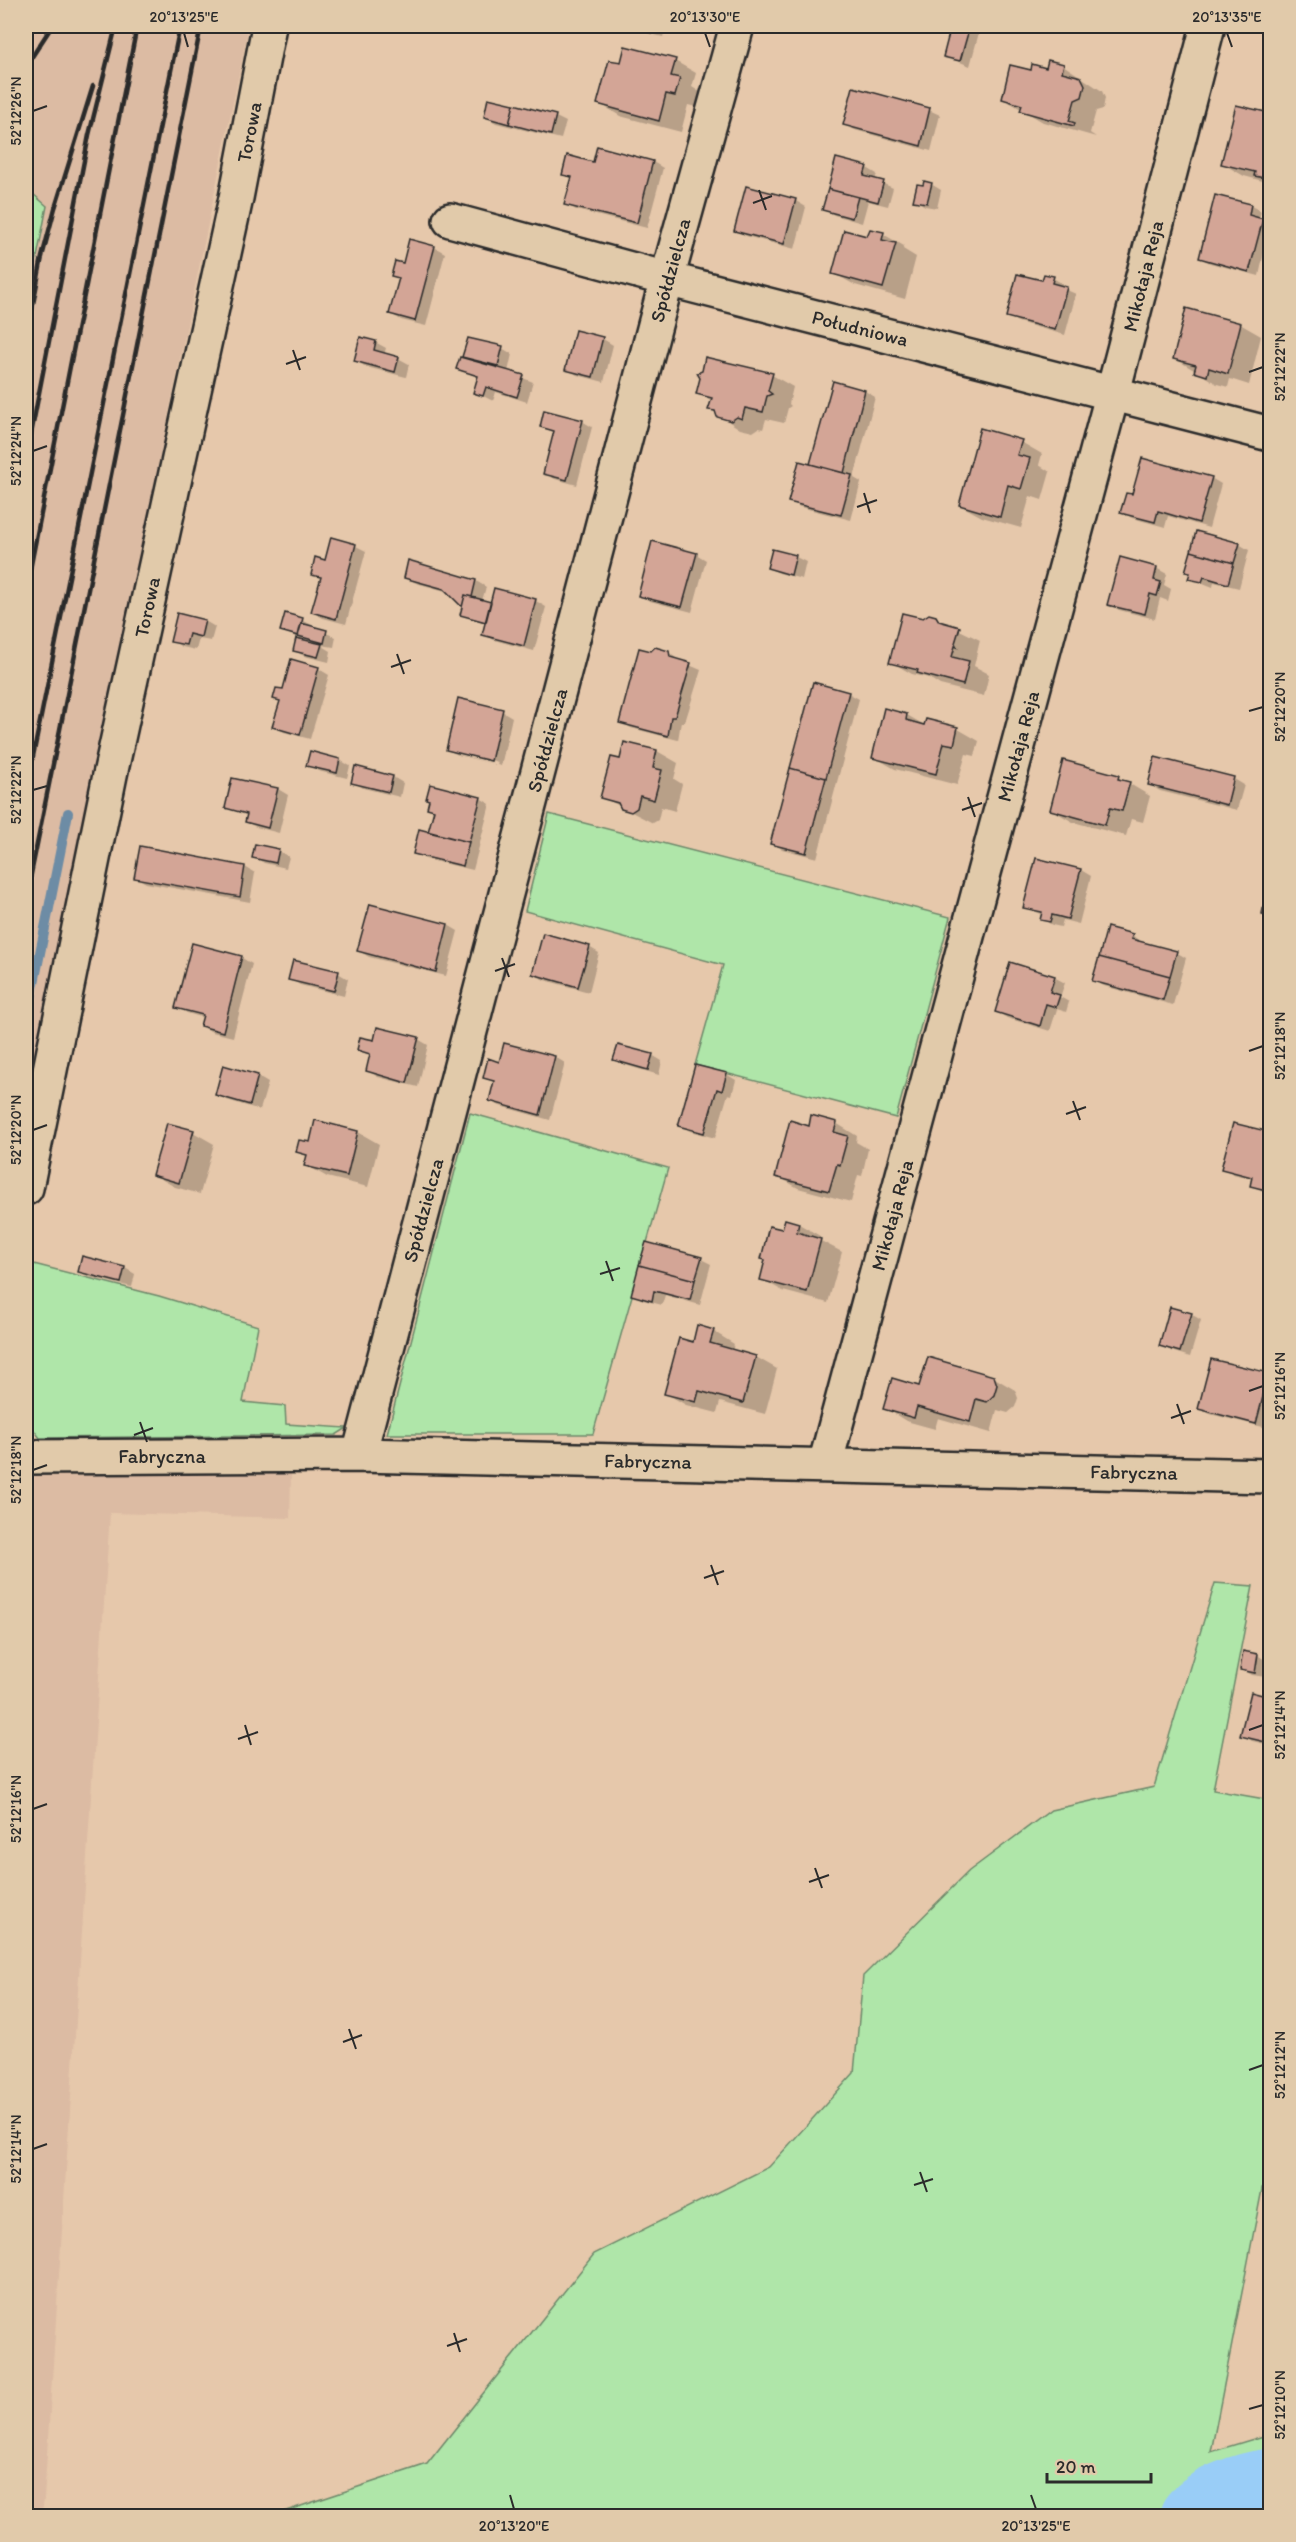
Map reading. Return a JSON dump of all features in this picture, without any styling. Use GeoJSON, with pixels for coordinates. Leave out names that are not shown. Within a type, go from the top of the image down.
{"type":"FeatureCollection","features":[{"type":"Feature","properties":{"kind":"street","name":"Torowa"},"geometry":{"type":"LineString","coordinates":[[26,1188],[110,775],[236,198],[269,26]]}},
{"type":"Feature","properties":{"kind":"street","name":"Spółdzielcza"},"geometry":{"type":"LineString","coordinates":[[359,1455],[668,279],[737,26]]}},
{"type":"Feature","properties":{"kind":"street","name":"Mikołaja Reja"},"geometry":{"type":"LineString","coordinates":[[825,1465],[1113,392],[1208,26]]}},
{"type":"Feature","properties":{"kind":"street","name":"Południowa"},"geometry":{"type":"LineString","coordinates":[[450,220],[668,279],[1270,434]]}},
{"type":"Feature","properties":{"kind":"street","name":"Fabryczna"},"geometry":{"type":"LineString","coordinates":[[26,1457],[359,1455],[1270,1476]]}},
{"type":"Feature","properties":{"kind":"shaded area"},"geometry":{"type":"Polygon","coordinates":[[[26,26],[249,26],[26,1092],[26,314],[47,206],[26,188],[26,26]]]}},
{"type":"Feature","properties":{"kind":"shaded area"},"geometry":{"type":"Polygon","coordinates":[[[291,1474],[290,1518],[110,1513],[44,2499],[41,2516],[26,2516],[26,1476],[291,1474]]]}},
{"type":"Feature","properties":{"kind":"green space"},"geometry":{"type":"Polygon","coordinates":[[[26,188],[47,206],[26,314],[26,188]]]}},
{"type":"Feature","properties":{"kind":"green space"},"geometry":{"type":"Polygon","coordinates":[[[549,814],[950,917],[896,1118],[695,1065],[723,965],[525,911],[549,814]]]}},
{"type":"Feature","properties":{"kind":"green space"},"geometry":{"type":"Polygon","coordinates":[[[470,1113],[668,1168],[593,1434],[387,1434],[470,1113]]]}},
{"type":"Feature","properties":{"kind":"green space"},"geometry":{"type":"Polygon","coordinates":[[[26,1262],[159,1296],[258,1326],[243,1402],[285,1406],[286,1424],[347,1428],[336,1435],[40,1438],[30,1425],[26,1413],[26,1262]]]}},
{"type":"Feature","properties":{"kind":"green space"},"geometry":{"type":"Polygon","coordinates":[[[1215,1583],[1253,1586],[1213,1790],[1270,1800],[1270,2148],[1211,2452],[1270,2434],[1270,2462],[1207,2470],[1159,2516],[271,2516],[427,2464],[594,2254],[769,2167],[854,2073],[863,1976],[969,1871],[1051,1810],[1154,1787],[1215,1583]]]}},
{"type":"Feature","properties":{"kind":"building"},"geometry":{"type":"Polygon","coordinates":[[[635,26],[654,26],[652,33],[635,28],[635,26]]]}},
{"type":"Feature","properties":{"kind":"building"},"geometry":{"type":"Polygon","coordinates":[[[951,26],[970,26],[960,61],[943,57],[951,26]]]}},
{"type":"Feature","properties":{"kind":"building"},"geometry":{"type":"Polygon","coordinates":[[[625,46],[676,59],[671,76],[680,78],[675,96],[666,94],[659,121],[597,104],[609,60],[621,62],[625,46]]]}},
{"type":"Feature","properties":{"kind":"building"},"geometry":{"type":"Polygon","coordinates":[[[1048,60],[1064,64],[1062,72],[1081,77],[1085,85],[1082,97],[1075,100],[1069,121],[1075,123],[1074,126],[1020,111],[1022,105],[1002,99],[1010,65],[1031,70],[1032,64],[1046,68],[1048,60]]]}},
{"type":"Feature","properties":{"kind":"building"},"geometry":{"type":"Polygon","coordinates":[[[853,87],[930,108],[921,146],[843,125],[853,87]]]}},
{"type":"Feature","properties":{"kind":"building"},"geometry":{"type":"Polygon","coordinates":[[[488,98],[514,104],[509,124],[484,117],[488,98]]]}},
{"type":"Feature","properties":{"kind":"building"},"geometry":{"type":"Polygon","coordinates":[[[514,104],[556,115],[551,135],[509,124],[514,104]]]}},
{"type":"Feature","properties":{"kind":"building"},"geometry":{"type":"Polygon","coordinates":[[[1236,105],[1270,113],[1265,138],[1270,139],[1270,179],[1254,176],[1255,172],[1221,164],[1236,105]]]}},
{"type":"Feature","properties":{"kind":"building"},"geometry":{"type":"Polygon","coordinates":[[[597,146],[653,161],[637,223],[564,205],[572,177],[562,175],[567,155],[593,162],[597,146]]]}},
{"type":"Feature","properties":{"kind":"building"},"geometry":{"type":"Polygon","coordinates":[[[836,158],[867,166],[864,176],[884,181],[878,202],[828,189],[836,158]]]}},
{"type":"Feature","properties":{"kind":"building"},"geometry":{"type":"Polygon","coordinates":[[[924,181],[932,183],[927,203],[913,201],[917,184],[923,185],[924,181]]]}},
{"type":"Feature","properties":{"kind":"building"},"geometry":{"type":"Polygon","coordinates":[[[746,186],[796,199],[784,244],[734,231],[746,186]]]}},
{"type":"Feature","properties":{"kind":"building"},"geometry":{"type":"Polygon","coordinates":[[[828,189],[858,197],[852,218],[822,210],[828,189]]]}},
{"type":"Feature","properties":{"kind":"building"},"geometry":{"type":"Polygon","coordinates":[[[1215,195],[1251,204],[1249,215],[1263,219],[1249,272],[1199,258],[1215,195]]]}},
{"type":"Feature","properties":{"kind":"building"},"geometry":{"type":"Polygon","coordinates":[[[870,229],[884,232],[882,240],[896,243],[883,288],[832,274],[844,230],[867,236],[870,229]]]}},
{"type":"Feature","properties":{"kind":"building"},"geometry":{"type":"Polygon","coordinates":[[[409,239],[435,246],[415,321],[389,314],[399,278],[391,276],[395,261],[403,263],[409,239]]]}},
{"type":"Feature","properties":{"kind":"building"},"geometry":{"type":"Polygon","coordinates":[[[1017,274],[1042,280],[1044,274],[1054,276],[1052,283],[1067,287],[1055,330],[1006,317],[1017,274]]]}},
{"type":"Feature","properties":{"kind":"building"},"geometry":{"type":"Polygon","coordinates":[[[1186,308],[1241,323],[1228,374],[1209,368],[1207,376],[1194,372],[1196,365],[1173,359],[1186,308]]]}},
{"type":"Feature","properties":{"kind":"building"},"geometry":{"type":"Polygon","coordinates":[[[575,330],[603,337],[593,377],[565,370],[575,330]]]}},
{"type":"Feature","properties":{"kind":"building"},"geometry":{"type":"Polygon","coordinates":[[[360,337],[376,341],[374,350],[399,357],[395,372],[354,361],[360,337]]]}},
{"type":"Feature","properties":{"kind":"building"},"geometry":{"type":"Polygon","coordinates":[[[468,338],[503,346],[498,366],[462,357],[468,338]]]}},
{"type":"Feature","properties":{"kind":"building"},"geometry":{"type":"Polygon","coordinates":[[[460,357],[524,375],[517,397],[486,387],[483,396],[473,393],[478,376],[456,369],[460,357]]]}},
{"type":"Feature","properties":{"kind":"building"},"geometry":{"type":"Polygon","coordinates":[[[705,357],[773,373],[768,391],[772,394],[767,396],[763,412],[745,408],[742,419],[737,417],[731,421],[717,417],[715,411],[708,410],[712,398],[696,394],[700,378],[697,373],[702,371],[705,357]]]}},
{"type":"Feature","properties":{"kind":"building"},"geometry":{"type":"Polygon","coordinates":[[[833,381],[865,390],[844,473],[810,464],[833,381]]]}},
{"type":"Feature","properties":{"kind":"building"},"geometry":{"type":"Polygon","coordinates":[[[544,410],[583,420],[567,480],[543,474],[554,431],[540,427],[544,410]]]}},
{"type":"Feature","properties":{"kind":"building"},"geometry":{"type":"Polygon","coordinates":[[[980,428],[1022,440],[1017,455],[1030,458],[1021,489],[1008,485],[1000,517],[959,505],[980,428]]]}},
{"type":"Feature","properties":{"kind":"building"},"geometry":{"type":"Polygon","coordinates":[[[1142,458],[1212,477],[1199,523],[1158,511],[1155,522],[1120,513],[1126,493],[1132,494],[1142,458]]]}},
{"type":"Feature","properties":{"kind":"building"},"geometry":{"type":"Polygon","coordinates":[[[799,461],[852,475],[841,515],[788,502],[799,461]]]}},
{"type":"Feature","properties":{"kind":"building"},"geometry":{"type":"Polygon","coordinates":[[[1196,531],[1240,543],[1234,563],[1191,551],[1196,531]]]}},
{"type":"Feature","properties":{"kind":"building"},"geometry":{"type":"Polygon","coordinates":[[[331,537],[356,544],[336,619],[311,612],[321,577],[311,575],[315,557],[325,560],[331,537]]]}},
{"type":"Feature","properties":{"kind":"building"},"geometry":{"type":"Polygon","coordinates":[[[652,541],[697,553],[682,607],[638,596],[652,541]]]}},
{"type":"Feature","properties":{"kind":"building"},"geometry":{"type":"Polygon","coordinates":[[[772,549],[796,555],[791,575],[767,568],[772,549]]]}},
{"type":"Feature","properties":{"kind":"building"},"geometry":{"type":"Polygon","coordinates":[[[1191,551],[1234,563],[1228,584],[1204,577],[1202,582],[1188,579],[1190,573],[1185,572],[1191,551]]]}},
{"type":"Feature","properties":{"kind":"building"},"geometry":{"type":"Polygon","coordinates":[[[1120,557],[1157,567],[1154,580],[1161,582],[1157,596],[1150,594],[1145,614],[1107,605],[1120,557]]]}},
{"type":"Feature","properties":{"kind":"building"},"geometry":{"type":"Polygon","coordinates":[[[408,560],[476,580],[472,597],[465,595],[462,607],[444,589],[404,578],[408,560]]]}},
{"type":"Feature","properties":{"kind":"building"},"geometry":{"type":"Polygon","coordinates":[[[494,588],[536,599],[524,646],[482,635],[494,588]]]}},
{"type":"Feature","properties":{"kind":"building"},"geometry":{"type":"Polygon","coordinates":[[[465,595],[491,602],[486,622],[460,615],[465,595]]]}},
{"type":"Feature","properties":{"kind":"building"},"geometry":{"type":"Polygon","coordinates":[[[177,613],[205,620],[201,637],[189,634],[186,645],[170,642],[177,613]]]}},
{"type":"Feature","properties":{"kind":"building"},"geometry":{"type":"Polygon","coordinates":[[[285,613],[303,618],[298,636],[280,631],[285,613]]]}},
{"type":"Feature","properties":{"kind":"building"},"geometry":{"type":"Polygon","coordinates":[[[902,613],[923,618],[929,614],[936,616],[939,621],[960,627],[955,643],[957,647],[955,646],[952,657],[969,661],[963,685],[889,663],[902,613]]]}},
{"type":"Feature","properties":{"kind":"building"},"geometry":{"type":"Polygon","coordinates":[[[301,623],[327,630],[324,643],[298,636],[301,623]]]}},
{"type":"Feature","properties":{"kind":"building"},"geometry":{"type":"Polygon","coordinates":[[[296,638],[322,644],[318,657],[293,651],[296,638]]]}},
{"type":"Feature","properties":{"kind":"building"},"geometry":{"type":"Polygon","coordinates":[[[655,647],[669,651],[670,657],[691,663],[675,717],[671,717],[668,736],[619,723],[639,648],[651,651],[655,647]]]}},
{"type":"Feature","properties":{"kind":"building"},"geometry":{"type":"Polygon","coordinates":[[[291,659],[319,667],[300,735],[272,727],[280,701],[273,699],[276,688],[283,689],[291,659]]]}},
{"type":"Feature","properties":{"kind":"building"},"geometry":{"type":"Polygon","coordinates":[[[813,682],[849,692],[826,778],[790,768],[813,682]]]}},
{"type":"Feature","properties":{"kind":"building"},"geometry":{"type":"Polygon","coordinates":[[[458,698],[503,709],[491,761],[446,750],[458,698]]]}},
{"type":"Feature","properties":{"kind":"building"},"geometry":{"type":"Polygon","coordinates":[[[884,708],[907,714],[906,720],[924,725],[926,719],[958,727],[954,745],[944,743],[936,774],[872,758],[884,708]]]}},
{"type":"Feature","properties":{"kind":"building"},"geometry":{"type":"Polygon","coordinates":[[[624,742],[657,750],[653,768],[662,770],[654,800],[640,796],[637,808],[631,812],[621,809],[618,803],[600,798],[611,757],[620,759],[624,742]]]}},
{"type":"Feature","properties":{"kind":"building"},"geometry":{"type":"Polygon","coordinates":[[[310,751],[340,759],[337,773],[306,766],[310,751]]]}},
{"type":"Feature","properties":{"kind":"building"},"geometry":{"type":"Polygon","coordinates":[[[1155,757],[1234,777],[1227,805],[1148,785],[1155,757]]]}},
{"type":"Feature","properties":{"kind":"building"},"geometry":{"type":"Polygon","coordinates":[[[1063,760],[1119,775],[1118,779],[1130,782],[1122,811],[1110,808],[1105,825],[1050,810],[1063,760]]]}},
{"type":"Feature","properties":{"kind":"building"},"geometry":{"type":"Polygon","coordinates":[[[355,766],[393,776],[389,792],[351,783],[355,766]]]}},
{"type":"Feature","properties":{"kind":"building"},"geometry":{"type":"Polygon","coordinates":[[[790,768],[826,778],[806,853],[770,844],[790,768]]]}},
{"type":"Feature","properties":{"kind":"building"},"geometry":{"type":"Polygon","coordinates":[[[232,778],[278,788],[268,828],[245,822],[247,814],[225,808],[232,778]]]}},
{"type":"Feature","properties":{"kind":"building"},"geometry":{"type":"Polygon","coordinates":[[[430,784],[481,797],[469,842],[428,832],[434,810],[427,808],[429,800],[426,799],[430,784]]]}},
{"type":"Feature","properties":{"kind":"building"},"geometry":{"type":"Polygon","coordinates":[[[419,829],[469,842],[463,866],[413,854],[419,829]]]}},
{"type":"Feature","properties":{"kind":"building"},"geometry":{"type":"Polygon","coordinates":[[[255,844],[279,849],[276,863],[252,858],[255,844]]]}},
{"type":"Feature","properties":{"kind":"building"},"geometry":{"type":"Polygon","coordinates":[[[140,846],[245,866],[240,897],[134,878],[140,846]]]}},
{"type":"Feature","properties":{"kind":"building"},"geometry":{"type":"Polygon","coordinates":[[[1036,858],[1081,869],[1068,919],[1052,915],[1050,922],[1040,920],[1042,912],[1023,908],[1036,858]]]}},
{"type":"Feature","properties":{"kind":"building"},"geometry":{"type":"Polygon","coordinates":[[[1266,894],[1270,895],[1270,916],[1262,914],[1266,894]]]}},
{"type":"Feature","properties":{"kind":"building"},"geometry":{"type":"Polygon","coordinates":[[[370,904],[448,924],[436,972],[357,951],[370,904]]]}},
{"type":"Feature","properties":{"kind":"building"},"geometry":{"type":"Polygon","coordinates":[[[1107,927],[1133,934],[1131,939],[1177,951],[1170,976],[1099,957],[1107,927]]]}},
{"type":"Feature","properties":{"kind":"building"},"geometry":{"type":"Polygon","coordinates":[[[543,933],[590,946],[578,987],[532,974],[543,933]]]}},
{"type":"Feature","properties":{"kind":"building"},"geometry":{"type":"Polygon","coordinates":[[[192,943],[242,956],[223,1032],[200,1026],[203,1015],[175,1008],[192,943]]]}},
{"type":"Feature","properties":{"kind":"building"},"geometry":{"type":"Polygon","coordinates":[[[1099,957],[1170,976],[1163,1000],[1092,981],[1099,957]]]}},
{"type":"Feature","properties":{"kind":"building"},"geometry":{"type":"Polygon","coordinates":[[[293,960],[339,971],[334,991],[288,980],[293,960]]]}},
{"type":"Feature","properties":{"kind":"building"},"geometry":{"type":"Polygon","coordinates":[[[1010,962],[1055,976],[1050,992],[1060,995],[1056,1007],[1046,1004],[1040,1026],[995,1012],[1010,962]]]}},
{"type":"Feature","properties":{"kind":"building"},"geometry":{"type":"Polygon","coordinates":[[[377,1027],[419,1037],[407,1083],[366,1071],[370,1054],[357,1050],[360,1037],[374,1040],[377,1027]]]}},
{"type":"Feature","properties":{"kind":"building"},"geometry":{"type":"Polygon","coordinates":[[[504,1043],[555,1056],[540,1115],[489,1101],[494,1081],[483,1078],[488,1058],[499,1062],[504,1043]]]}},
{"type":"Feature","properties":{"kind":"building"},"geometry":{"type":"Polygon","coordinates":[[[618,1045],[653,1054],[648,1070],[613,1060],[618,1045]]]}},
{"type":"Feature","properties":{"kind":"building"},"geometry":{"type":"Polygon","coordinates":[[[223,1065],[258,1075],[250,1105],[215,1095],[223,1065]]]}},
{"type":"Feature","properties":{"kind":"building"},"geometry":{"type":"Polygon","coordinates":[[[695,1065],[727,1073],[722,1091],[717,1089],[704,1133],[678,1126],[695,1065]]]}},
{"type":"Feature","properties":{"kind":"building"},"geometry":{"type":"Polygon","coordinates":[[[811,1115],[837,1122],[834,1132],[848,1136],[840,1165],[837,1164],[829,1191],[775,1177],[790,1120],[809,1126],[811,1115]]]}},
{"type":"Feature","properties":{"kind":"building"},"geometry":{"type":"Polygon","coordinates":[[[315,1120],[358,1131],[347,1176],[304,1166],[307,1155],[296,1152],[299,1140],[310,1142],[315,1120]]]}},
{"type":"Feature","properties":{"kind":"building"},"geometry":{"type":"Polygon","coordinates":[[[167,1123],[194,1130],[179,1183],[152,1175],[167,1123]]]}},
{"type":"Feature","properties":{"kind":"building"},"geometry":{"type":"Polygon","coordinates":[[[1233,1123],[1270,1132],[1270,1191],[1250,1186],[1252,1177],[1221,1169],[1233,1123]]]}},
{"type":"Feature","properties":{"kind":"building"},"geometry":{"type":"Polygon","coordinates":[[[785,1219],[799,1223],[797,1232],[821,1239],[807,1292],[760,1280],[765,1260],[761,1259],[769,1226],[782,1229],[785,1219]]]}},
{"type":"Feature","properties":{"kind":"building"},"geometry":{"type":"Polygon","coordinates":[[[646,1242],[702,1257],[695,1280],[639,1265],[646,1242]]]}},
{"type":"Feature","properties":{"kind":"building"},"geometry":{"type":"Polygon","coordinates":[[[82,1256],[125,1267],[121,1283],[78,1272],[82,1256]]]}},
{"type":"Feature","properties":{"kind":"building"},"geometry":{"type":"Polygon","coordinates":[[[639,1265],[695,1280],[690,1300],[654,1291],[652,1301],[631,1295],[639,1265]]]}},
{"type":"Feature","properties":{"kind":"building"},"geometry":{"type":"Polygon","coordinates":[[[1170,1307],[1192,1313],[1180,1352],[1159,1346],[1170,1307]]]}},
{"type":"Feature","properties":{"kind":"building"},"geometry":{"type":"Polygon","coordinates":[[[697,1325],[714,1330],[710,1343],[756,1356],[743,1403],[699,1391],[696,1402],[664,1394],[679,1338],[693,1342],[697,1325]]]}},
{"type":"Feature","properties":{"kind":"building"},"geometry":{"type":"Polygon","coordinates":[[[928,1357],[994,1376],[997,1385],[994,1395],[987,1402],[976,1399],[970,1422],[917,1407],[914,1418],[883,1409],[892,1378],[919,1386],[928,1357]]]}},
{"type":"Feature","properties":{"kind":"building"},"geometry":{"type":"Polygon","coordinates":[[[1211,1359],[1269,1373],[1256,1424],[1198,1409],[1211,1359]]]}},
{"type":"Feature","properties":{"kind":"building"},"geometry":{"type":"Polygon","coordinates":[[[1243,1651],[1258,1654],[1255,1673],[1240,1670],[1243,1651]]]}},
{"type":"Feature","properties":{"kind":"building"},"geometry":{"type":"Polygon","coordinates":[[[1251,1692],[1270,1697],[1270,1743],[1240,1736],[1251,1692]]]}},
{"type":"Feature","properties":{"kind":"waterway"},"geometry":{"type":"LineString","coordinates":[[26,1023],[68,813]]}},
{"type":"Feature","properties":{"kind":"waterway"},"geometry":{"type":"LineString","coordinates":[[1191,2516],[1206,2502],[1216,2497],[1238,2487],[1270,2480]]}},
{"type":"Feature","properties":{"kind":"railway"},"geometry":{"type":"LineString","coordinates":[[26,66],[52,26]]}},
{"type":"Feature","properties":{"kind":"railway"},"geometry":{"type":"LineString","coordinates":[[26,460],[89,135],[116,26]]}},
{"type":"Feature","properties":{"kind":"railway"},"geometry":{"type":"LineString","coordinates":[[26,590],[137,26]]}},
{"type":"Feature","properties":{"kind":"railway"},"geometry":{"type":"LineString","coordinates":[[26,791],[180,26]]}},
{"type":"Feature","properties":{"kind":"railway"},"geometry":{"type":"LineString","coordinates":[[26,899],[201,26]]}},
{"type":"Feature","properties":{"kind":"railway"},"geometry":{"type":"LineString","coordinates":[[26,341],[42,257],[93,86]]}}]}
